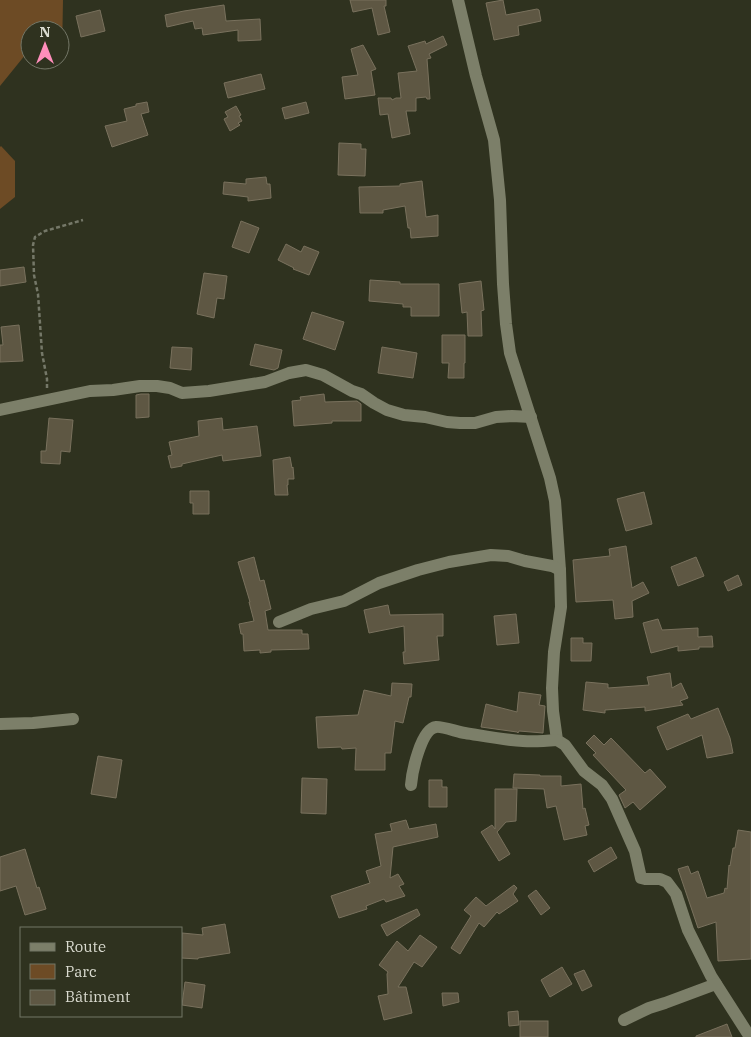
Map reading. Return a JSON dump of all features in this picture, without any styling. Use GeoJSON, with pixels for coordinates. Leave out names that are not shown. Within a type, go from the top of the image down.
{"type":"FeatureCollection","features":[{"type":"Feature","properties":{"kind":"street"},"geometry":{"type":"LineString","coordinates":[[458,0],[494,140],[500,200],[506,324],[510,353],[550,478],[555,501],[561,607],[554,652],[552,711],[558,740]]}},
{"type":"Feature","properties":{"kind":"street"},"geometry":{"type":"LineString","coordinates":[[0,410],[90,391],[140,386],[170,388],[182,393],[209,391],[265,382],[289,373],[306,370],[323,375],[387,410],[404,415],[460,423],[475,423],[496,417],[531,417]]}},
{"type":"Feature","properties":{"kind":"street"},"geometry":{"type":"LineString","coordinates":[[279,622],[306,610],[344,601],[358,592],[379,583],[449,562],[491,555],[508,556],[552,566],[560,570]]}},
{"type":"Feature","properties":{"kind":"street"},"geometry":{"type":"LineString","coordinates":[[0,724],[73,719]]}},
{"type":"Feature","properties":{"kind":"street"},"geometry":{"type":"LineString","coordinates":[[411,785],[412,774],[422,740],[430,729],[436,727],[508,740],[558,740],[565,745],[584,770],[602,785],[612,799],[635,852],[641,878],[660,879],[667,882],[676,894],[688,930],[710,976],[750,1034]]}},
{"type":"Feature","properties":{"kind":"street"},"geometry":{"type":"LineString","coordinates":[[624,1020],[649,1008],[716,984]]}},
{"type":"Feature","properties":{"kind":"path"},"geometry":{"type":"LineString","coordinates":[[44,401],[47,379],[42,353],[39,306],[34,276],[33,245],[36,237],[45,231],[83,220]]}},
{"type":"Feature","properties":{"kind":"green space"},"geometry":{"type":"Polygon","coordinates":[[[0,0],[63,0],[63,20],[20,20],[20,61],[0,86],[0,0]]]}},
{"type":"Feature","properties":{"kind":"green space"},"geometry":{"type":"Polygon","coordinates":[[[0,147],[15,161],[15,197],[0,209],[0,147]]]}},
{"type":"Feature","properties":{"kind":"building"},"geometry":{"type":"Polygon","coordinates":[[[350,0],[386,0],[386,6],[384,6],[390,32],[378,35],[372,8],[353,12],[350,0]]]}},
{"type":"Feature","properties":{"kind":"building"},"geometry":{"type":"Polygon","coordinates":[[[503,0],[506,15],[537,9],[539,10],[541,21],[518,26],[519,35],[494,40],[486,3],[503,0]]]}},
{"type":"Feature","properties":{"kind":"building"},"geometry":{"type":"Polygon","coordinates":[[[224,5],[226,21],[260,19],[261,40],[238,41],[238,30],[203,35],[202,28],[195,29],[193,21],[167,27],[165,15],[224,5]]]}},
{"type":"Feature","properties":{"kind":"building"},"geometry":{"type":"Polygon","coordinates":[[[100,10],[105,31],[81,37],[76,16],[100,10]]]}},
{"type":"Feature","properties":{"kind":"building"},"geometry":{"type":"Polygon","coordinates":[[[443,36],[447,45],[429,54],[431,58],[427,59],[430,99],[426,97],[416,98],[416,111],[406,111],[410,134],[392,138],[388,114],[380,115],[378,98],[391,98],[392,100],[401,98],[398,73],[417,71],[408,46],[425,41],[426,44],[443,36]]]}},
{"type":"Feature","properties":{"kind":"building"},"geometry":{"type":"Polygon","coordinates":[[[363,45],[376,69],[371,71],[375,95],[345,99],[342,77],[358,75],[351,49],[363,45]]]}},
{"type":"Feature","properties":{"kind":"building"},"geometry":{"type":"Polygon","coordinates":[[[261,74],[265,89],[228,98],[224,83],[261,74]]]}},
{"type":"Feature","properties":{"kind":"building"},"geometry":{"type":"Polygon","coordinates":[[[147,102],[149,112],[141,114],[148,135],[112,147],[105,126],[127,121],[124,109],[147,102]]]}},
{"type":"Feature","properties":{"kind":"building"},"geometry":{"type":"Polygon","coordinates":[[[306,102],[309,113],[285,119],[282,108],[306,102]]]}},
{"type":"Feature","properties":{"kind":"building"},"geometry":{"type":"Polygon","coordinates":[[[236,106],[242,121],[238,123],[240,125],[230,131],[224,119],[228,117],[225,112],[236,106]]]}},
{"type":"Feature","properties":{"kind":"building"},"geometry":{"type":"Polygon","coordinates":[[[339,143],[361,144],[361,149],[366,149],[365,176],[338,175],[339,143]]]}},
{"type":"Feature","properties":{"kind":"building"},"geometry":{"type":"Polygon","coordinates":[[[266,177],[267,184],[270,184],[271,198],[248,201],[248,197],[223,194],[224,182],[246,184],[246,179],[266,177]]]}},
{"type":"Feature","properties":{"kind":"building"},"geometry":{"type":"Polygon","coordinates":[[[422,181],[426,217],[438,215],[438,236],[411,238],[405,206],[383,210],[383,213],[360,213],[359,187],[400,186],[400,184],[422,181]]]}},
{"type":"Feature","properties":{"kind":"building"},"geometry":{"type":"Polygon","coordinates":[[[241,221],[259,228],[249,253],[232,247],[241,221]]]}},
{"type":"Feature","properties":{"kind":"building"},"geometry":{"type":"Polygon","coordinates":[[[286,244],[301,252],[304,246],[319,252],[309,275],[293,269],[278,260],[286,244]]]}},
{"type":"Feature","properties":{"kind":"building"},"geometry":{"type":"Polygon","coordinates":[[[24,267],[26,282],[0,286],[0,270],[24,267]]]}},
{"type":"Feature","properties":{"kind":"building"},"geometry":{"type":"Polygon","coordinates":[[[204,273],[227,276],[224,299],[217,298],[214,318],[197,314],[204,273]]]}},
{"type":"Feature","properties":{"kind":"building"},"geometry":{"type":"Polygon","coordinates":[[[370,280],[400,282],[400,284],[439,284],[439,316],[411,316],[411,307],[403,307],[403,304],[369,301],[370,280]]]}},
{"type":"Feature","properties":{"kind":"building"},"geometry":{"type":"Polygon","coordinates":[[[481,281],[484,310],[481,311],[482,336],[468,336],[467,312],[462,313],[459,284],[481,281]]]}},
{"type":"Feature","properties":{"kind":"building"},"geometry":{"type":"Polygon","coordinates":[[[312,312],[344,322],[335,350],[303,339],[312,312]]]}},
{"type":"Feature","properties":{"kind":"building"},"geometry":{"type":"Polygon","coordinates":[[[19,325],[23,361],[0,362],[0,345],[3,345],[1,327],[19,325]]]}},
{"type":"Feature","properties":{"kind":"building"},"geometry":{"type":"Polygon","coordinates":[[[442,335],[465,335],[464,378],[448,378],[449,363],[442,363],[442,335]]]}},
{"type":"Feature","properties":{"kind":"building"},"geometry":{"type":"Polygon","coordinates":[[[255,344],[282,350],[278,368],[274,370],[250,365],[255,344]]]}},
{"type":"Feature","properties":{"kind":"building"},"geometry":{"type":"Polygon","coordinates":[[[172,347],[192,348],[191,370],[170,368],[172,347]]]}},
{"type":"Feature","properties":{"kind":"building"},"geometry":{"type":"Polygon","coordinates":[[[382,347],[417,353],[413,378],[378,373],[382,347]]]}},
{"type":"Feature","properties":{"kind":"building"},"geometry":{"type":"Polygon","coordinates":[[[149,394],[149,417],[136,418],[136,395],[149,394]]]}},
{"type":"Feature","properties":{"kind":"building"},"geometry":{"type":"Polygon","coordinates":[[[324,394],[325,402],[357,401],[361,404],[361,421],[332,421],[332,423],[294,426],[292,401],[301,400],[300,397],[324,394]]]}},
{"type":"Feature","properties":{"kind":"building"},"geometry":{"type":"Polygon","coordinates":[[[49,418],[73,420],[70,452],[61,451],[60,464],[41,463],[41,451],[46,451],[49,418]]]}},
{"type":"Feature","properties":{"kind":"building"},"geometry":{"type":"Polygon","coordinates":[[[222,418],[223,430],[257,426],[261,456],[223,461],[222,455],[171,468],[168,456],[172,455],[169,442],[199,436],[198,421],[222,418]]]}},
{"type":"Feature","properties":{"kind":"building"},"geometry":{"type":"Polygon","coordinates":[[[290,457],[294,479],[288,479],[288,495],[275,495],[273,460],[290,457]]]}},
{"type":"Feature","properties":{"kind":"building"},"geometry":{"type":"Polygon","coordinates":[[[190,491],[209,491],[209,514],[193,514],[193,503],[190,503],[190,491]]]}},
{"type":"Feature","properties":{"kind":"building"},"geometry":{"type":"Polygon","coordinates":[[[644,492],[652,524],[626,531],[617,499],[644,492]]]}},
{"type":"Feature","properties":{"kind":"building"},"geometry":{"type":"Polygon","coordinates":[[[626,546],[632,588],[643,582],[649,593],[632,601],[633,617],[615,619],[613,600],[576,602],[573,560],[610,556],[609,549],[626,546]]]}},
{"type":"Feature","properties":{"kind":"building"},"geometry":{"type":"Polygon","coordinates":[[[254,557],[260,581],[264,580],[271,609],[265,611],[268,630],[302,630],[302,634],[308,634],[309,649],[271,650],[271,652],[260,653],[260,650],[244,651],[243,634],[241,634],[239,624],[254,621],[238,562],[254,557]]]}},
{"type":"Feature","properties":{"kind":"building"},"geometry":{"type":"Polygon","coordinates":[[[696,557],[704,576],[678,586],[671,567],[696,557]]]}},
{"type":"Feature","properties":{"kind":"building"},"geometry":{"type":"Polygon","coordinates":[[[738,575],[742,585],[728,591],[724,582],[738,575]]]}},
{"type":"Feature","properties":{"kind":"building"},"geometry":{"type":"Polygon","coordinates":[[[388,605],[390,615],[443,614],[443,636],[437,636],[439,660],[404,664],[404,626],[369,633],[364,610],[388,605]]]}},
{"type":"Feature","properties":{"kind":"building"},"geometry":{"type":"Polygon","coordinates":[[[516,614],[519,643],[497,645],[494,616],[516,614]]]}},
{"type":"Feature","properties":{"kind":"building"},"geometry":{"type":"Polygon","coordinates":[[[658,619],[662,630],[698,628],[698,637],[712,636],[713,647],[699,647],[699,649],[678,651],[678,646],[651,653],[643,623],[658,619]]]}},
{"type":"Feature","properties":{"kind":"building"},"geometry":{"type":"Polygon","coordinates":[[[571,638],[583,638],[583,643],[592,643],[591,661],[571,661],[571,638]]]}},
{"type":"Feature","properties":{"kind":"building"},"geometry":{"type":"Polygon","coordinates":[[[670,673],[672,688],[681,683],[688,698],[680,701],[683,705],[645,711],[645,707],[605,710],[605,713],[583,710],[586,682],[608,684],[608,688],[649,685],[647,677],[670,673]]]}},
{"type":"Feature","properties":{"kind":"building"},"geometry":{"type":"Polygon","coordinates":[[[392,683],[412,684],[411,697],[409,697],[403,723],[395,721],[391,753],[385,753],[385,770],[355,770],[356,748],[318,748],[316,717],[358,715],[364,690],[391,696],[392,683]]]}},
{"type":"Feature","properties":{"kind":"building"},"geometry":{"type":"Polygon","coordinates":[[[519,692],[541,695],[539,705],[545,706],[543,733],[519,731],[518,733],[481,727],[486,704],[517,712],[519,692]]]}},
{"type":"Feature","properties":{"kind":"building"},"geometry":{"type":"Polygon","coordinates":[[[718,708],[730,738],[733,753],[707,758],[702,735],[667,750],[657,727],[688,714],[691,719],[718,708]]]}},
{"type":"Feature","properties":{"kind":"building"},"geometry":{"type":"Polygon","coordinates":[[[594,735],[604,745],[611,738],[645,773],[650,769],[666,787],[640,810],[633,802],[625,808],[619,795],[626,790],[593,755],[596,753],[586,743],[594,735]]]}},
{"type":"Feature","properties":{"kind":"building"},"geometry":{"type":"Polygon","coordinates":[[[98,756],[122,760],[116,798],[91,794],[98,756]]]}},
{"type":"Feature","properties":{"kind":"building"},"geometry":{"type":"Polygon","coordinates":[[[514,774],[561,776],[561,786],[581,784],[583,809],[585,808],[589,825],[585,826],[587,835],[564,840],[556,806],[547,808],[544,789],[513,788],[514,774]]]}},
{"type":"Feature","properties":{"kind":"building"},"geometry":{"type":"Polygon","coordinates":[[[302,778],[327,779],[326,814],[301,813],[302,778]]]}},
{"type":"Feature","properties":{"kind":"building"},"geometry":{"type":"Polygon","coordinates":[[[429,780],[442,780],[442,787],[447,787],[447,807],[429,807],[429,780]]]}},
{"type":"Feature","properties":{"kind":"building"},"geometry":{"type":"Polygon","coordinates":[[[495,789],[517,789],[516,821],[506,822],[497,832],[510,854],[499,861],[481,832],[492,825],[495,829],[495,789]]]}},
{"type":"Feature","properties":{"kind":"building"},"geometry":{"type":"Polygon","coordinates":[[[406,820],[409,829],[436,824],[438,837],[393,847],[390,878],[398,874],[404,884],[399,886],[405,896],[386,902],[384,899],[366,906],[367,909],[339,918],[331,896],[370,883],[366,871],[381,866],[375,834],[392,831],[390,824],[406,820]]]}},
{"type":"Feature","properties":{"kind":"building"},"geometry":{"type":"Polygon","coordinates":[[[738,830],[751,832],[751,959],[718,961],[716,922],[698,928],[678,869],[688,866],[691,874],[698,871],[707,898],[724,893],[725,888],[727,889],[729,865],[733,848],[735,848],[738,830]]]}},
{"type":"Feature","properties":{"kind":"building"},"geometry":{"type":"Polygon","coordinates":[[[611,847],[617,858],[594,872],[588,861],[611,847]]]}},
{"type":"Feature","properties":{"kind":"building"},"geometry":{"type":"Polygon","coordinates":[[[25,849],[37,888],[39,887],[46,909],[25,915],[16,886],[0,891],[0,857],[25,849]]]}},
{"type":"Feature","properties":{"kind":"building"},"geometry":{"type":"Polygon","coordinates":[[[514,885],[517,888],[513,894],[518,901],[499,914],[497,912],[484,927],[479,923],[460,954],[451,948],[471,916],[464,910],[476,897],[486,906],[514,885]]]}},
{"type":"Feature","properties":{"kind":"building"},"geometry":{"type":"Polygon","coordinates":[[[536,890],[550,908],[541,915],[528,896],[536,890]]]}},
{"type":"Feature","properties":{"kind":"building"},"geometry":{"type":"Polygon","coordinates":[[[417,909],[420,915],[387,936],[381,925],[417,909]]]}},
{"type":"Feature","properties":{"kind":"building"},"geometry":{"type":"Polygon","coordinates":[[[225,924],[230,953],[198,959],[182,958],[182,933],[203,935],[202,928],[225,924]]]}},
{"type":"Feature","properties":{"kind":"building"},"geometry":{"type":"Polygon","coordinates":[[[420,935],[437,947],[422,967],[414,962],[398,987],[406,987],[412,1013],[384,1020],[378,996],[388,994],[388,972],[379,965],[397,941],[408,951],[420,935]]]}},
{"type":"Feature","properties":{"kind":"building"},"geometry":{"type":"Polygon","coordinates":[[[562,967],[572,984],[550,997],[541,980],[562,967]]]}},
{"type":"Feature","properties":{"kind":"building"},"geometry":{"type":"Polygon","coordinates":[[[584,970],[592,986],[582,991],[574,974],[584,970]]]}},
{"type":"Feature","properties":{"kind":"building"},"geometry":{"type":"Polygon","coordinates":[[[185,982],[205,985],[202,1008],[182,1005],[185,982]]]}},
{"type":"Feature","properties":{"kind":"building"},"geometry":{"type":"Polygon","coordinates":[[[442,993],[458,993],[459,1002],[443,1006],[442,993]]]}},
{"type":"Feature","properties":{"kind":"building"},"geometry":{"type":"Polygon","coordinates":[[[518,1011],[519,1025],[509,1026],[508,1012],[518,1011]]]}},
{"type":"Feature","properties":{"kind":"building"},"geometry":{"type":"Polygon","coordinates":[[[520,1021],[548,1021],[548,1037],[520,1037],[520,1021]]]}},
{"type":"Feature","properties":{"kind":"building"},"geometry":{"type":"Polygon","coordinates":[[[727,1024],[732,1037],[696,1037],[696,1036],[727,1024]]]}}]}
